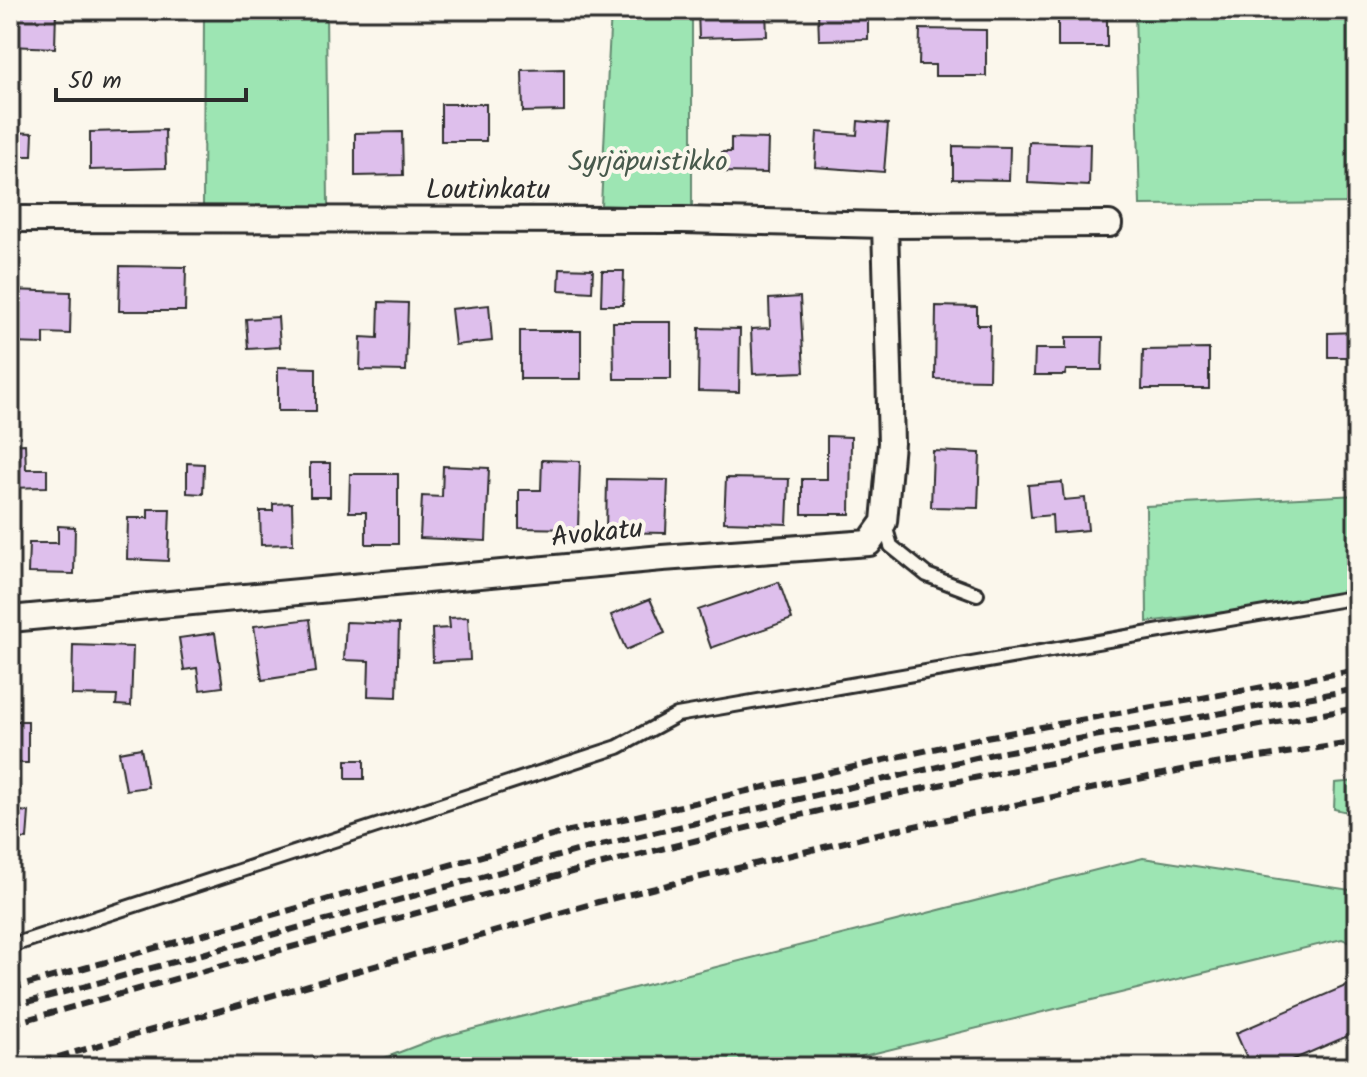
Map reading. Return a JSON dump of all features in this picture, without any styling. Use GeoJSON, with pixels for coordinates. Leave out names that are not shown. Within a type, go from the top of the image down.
{"type":"FeatureCollection","features":[{"type":"Feature","properties":{"kind":"street","name":"Loutinkatu"},"geometry":{"type":"LineString","coordinates":[[10,219],[1109,224]]}},
{"type":"Feature","properties":{"kind":"street"},"geometry":{"type":"LineString","coordinates":[[884,522],[891,443],[885,225]]}},
{"type":"Feature","properties":{"kind":"street","name":"Avokatu"},"geometry":{"type":"LineString","coordinates":[[10,619],[662,558],[869,543],[884,522]]}},
{"type":"Feature","properties":{"kind":"lane"},"geometry":{"type":"LineString","coordinates":[[884,522],[891,546],[927,575],[977,594]]}},
{"type":"Feature","properties":{"kind":"lane"},"geometry":{"type":"LineString","coordinates":[[10,946],[618,747],[677,715],[1357,597]]}},
{"type":"Feature","properties":{"kind":"green space"},"geometry":{"type":"Polygon","coordinates":[[[204,10],[326,10],[328,206],[203,206],[204,10]]]}},
{"type":"Feature","properties":{"kind":"green space","name":"Syrjäpuistikko"},"geometry":{"type":"Polygon","coordinates":[[[611,10],[692,10],[692,209],[601,205],[611,10]]]}},
{"type":"Feature","properties":{"kind":"green space"},"geometry":{"type":"Polygon","coordinates":[[[1135,10],[1357,10],[1357,203],[1140,205],[1135,10]]]}},
{"type":"Feature","properties":{"kind":"green space"},"geometry":{"type":"Polygon","coordinates":[[[1357,495],[1357,595],[1147,622],[1146,506],[1357,495]]]}},
{"type":"Feature","properties":{"kind":"green space"},"geometry":{"type":"Polygon","coordinates":[[[1357,781],[1357,814],[1334,809],[1335,783],[1357,781]]]}},
{"type":"Feature","properties":{"kind":"green space"},"geometry":{"type":"Polygon","coordinates":[[[1143,858],[1357,891],[1357,945],[1342,939],[818,1067],[361,1067],[434,1039],[1143,858]]]}},
{"type":"Feature","properties":{"kind":"building"},"geometry":{"type":"Polygon","coordinates":[[[10,10],[56,10],[55,48],[10,46],[10,10]]]}},
{"type":"Feature","properties":{"kind":"building"},"geometry":{"type":"Polygon","coordinates":[[[698,10],[766,10],[767,36],[699,38],[698,10]]]}},
{"type":"Feature","properties":{"kind":"building"},"geometry":{"type":"Polygon","coordinates":[[[818,10],[868,10],[868,39],[819,40],[818,10]]]}},
{"type":"Feature","properties":{"kind":"building"},"geometry":{"type":"Polygon","coordinates":[[[1058,10],[1107,10],[1107,47],[1058,47],[1058,10]]]}},
{"type":"Feature","properties":{"kind":"building"},"geometry":{"type":"Polygon","coordinates":[[[920,29],[986,30],[986,76],[935,76],[935,65],[919,65],[920,29]]]}},
{"type":"Feature","properties":{"kind":"building"},"geometry":{"type":"Polygon","coordinates":[[[564,69],[564,111],[523,112],[522,70],[564,69]]]}},
{"type":"Feature","properties":{"kind":"building"},"geometry":{"type":"Polygon","coordinates":[[[441,104],[486,104],[486,141],[441,141],[441,104]]]}},
{"type":"Feature","properties":{"kind":"building"},"geometry":{"type":"Polygon","coordinates":[[[858,121],[888,124],[884,172],[815,167],[817,132],[857,135],[858,121]]]}},
{"type":"Feature","properties":{"kind":"building"},"geometry":{"type":"Polygon","coordinates":[[[165,130],[166,168],[90,170],[90,132],[165,130]]]}},
{"type":"Feature","properties":{"kind":"building"},"geometry":{"type":"Polygon","coordinates":[[[10,132],[33,133],[32,156],[15,156],[15,171],[10,171],[10,132]]]}},
{"type":"Feature","properties":{"kind":"building"},"geometry":{"type":"Polygon","coordinates":[[[402,132],[403,175],[355,176],[355,133],[402,132]]]}},
{"type":"Feature","properties":{"kind":"building"},"geometry":{"type":"Polygon","coordinates":[[[731,138],[768,139],[767,173],[722,172],[722,152],[731,152],[731,138]]]}},
{"type":"Feature","properties":{"kind":"building"},"geometry":{"type":"Polygon","coordinates":[[[1029,142],[1090,144],[1089,186],[1028,183],[1029,142]]]}},
{"type":"Feature","properties":{"kind":"building"},"geometry":{"type":"Polygon","coordinates":[[[953,146],[1010,147],[1009,180],[953,179],[953,146]]]}},
{"type":"Feature","properties":{"kind":"building"},"geometry":{"type":"Polygon","coordinates":[[[120,266],[186,267],[185,311],[119,311],[120,266]]]}},
{"type":"Feature","properties":{"kind":"building"},"geometry":{"type":"Polygon","coordinates":[[[560,268],[593,269],[592,292],[559,290],[560,268]]]}},
{"type":"Feature","properties":{"kind":"building"},"geometry":{"type":"Polygon","coordinates":[[[602,271],[624,271],[623,305],[601,305],[602,271]]]}},
{"type":"Feature","properties":{"kind":"building"},"geometry":{"type":"Polygon","coordinates":[[[10,290],[71,292],[70,334],[44,333],[44,344],[10,343],[10,290]]]}},
{"type":"Feature","properties":{"kind":"building"},"geometry":{"type":"Polygon","coordinates":[[[800,297],[804,372],[753,374],[751,329],[770,328],[769,299],[800,297]]]}},
{"type":"Feature","properties":{"kind":"building"},"geometry":{"type":"Polygon","coordinates":[[[379,302],[408,303],[406,371],[360,370],[361,337],[378,338],[379,302]]]}},
{"type":"Feature","properties":{"kind":"building"},"geometry":{"type":"Polygon","coordinates":[[[489,305],[492,341],[455,345],[451,309],[489,305]]]}},
{"type":"Feature","properties":{"kind":"building"},"geometry":{"type":"Polygon","coordinates":[[[936,306],[977,307],[977,325],[990,325],[989,380],[935,379],[936,306]]]}},
{"type":"Feature","properties":{"kind":"building"},"geometry":{"type":"Polygon","coordinates":[[[278,317],[280,347],[248,349],[246,319],[278,317]]]}},
{"type":"Feature","properties":{"kind":"building"},"geometry":{"type":"Polygon","coordinates":[[[613,322],[671,322],[671,379],[614,379],[613,322]]]}},
{"type":"Feature","properties":{"kind":"building"},"geometry":{"type":"Polygon","coordinates":[[[699,328],[740,329],[739,392],[698,391],[699,328]]]}},
{"type":"Feature","properties":{"kind":"building"},"geometry":{"type":"Polygon","coordinates":[[[520,331],[581,331],[581,379],[520,379],[520,331]]]}},
{"type":"Feature","properties":{"kind":"building"},"geometry":{"type":"Polygon","coordinates":[[[1357,332],[1357,357],[1328,357],[1328,333],[1357,332]]]}},
{"type":"Feature","properties":{"kind":"building"},"geometry":{"type":"Polygon","coordinates":[[[1066,337],[1103,337],[1102,370],[1066,370],[1065,375],[1034,375],[1035,349],[1066,349],[1066,337]]]}},
{"type":"Feature","properties":{"kind":"building"},"geometry":{"type":"Polygon","coordinates":[[[1209,349],[1209,389],[1142,389],[1143,350],[1209,349]]]}},
{"type":"Feature","properties":{"kind":"building"},"geometry":{"type":"Polygon","coordinates":[[[278,367],[316,368],[316,411],[278,411],[278,367]]]}},
{"type":"Feature","properties":{"kind":"building"},"geometry":{"type":"Polygon","coordinates":[[[827,436],[851,437],[850,514],[802,514],[802,479],[827,479],[827,436]]]}},
{"type":"Feature","properties":{"kind":"building"},"geometry":{"type":"Polygon","coordinates":[[[25,444],[26,469],[47,469],[47,487],[10,488],[10,445],[25,444]]]}},
{"type":"Feature","properties":{"kind":"building"},"geometry":{"type":"Polygon","coordinates":[[[933,451],[980,453],[978,508],[931,507],[933,451]]]}},
{"type":"Feature","properties":{"kind":"building"},"geometry":{"type":"Polygon","coordinates":[[[542,460],[580,461],[578,529],[519,528],[519,490],[541,490],[542,460]]]}},
{"type":"Feature","properties":{"kind":"building"},"geometry":{"type":"Polygon","coordinates":[[[187,463],[204,464],[203,494],[187,493],[187,463]]]}},
{"type":"Feature","properties":{"kind":"building"},"geometry":{"type":"Polygon","coordinates":[[[310,463],[330,463],[330,497],[310,497],[310,463]]]}},
{"type":"Feature","properties":{"kind":"building"},"geometry":{"type":"Polygon","coordinates":[[[443,466],[489,468],[486,541],[420,538],[422,496],[442,497],[443,466]]]}},
{"type":"Feature","properties":{"kind":"building"},"geometry":{"type":"Polygon","coordinates":[[[350,474],[398,474],[398,544],[366,544],[366,512],[349,512],[350,474]]]}},
{"type":"Feature","properties":{"kind":"building"},"geometry":{"type":"Polygon","coordinates":[[[726,478],[789,479],[787,524],[724,522],[726,478]]]}},
{"type":"Feature","properties":{"kind":"building"},"geometry":{"type":"Polygon","coordinates":[[[607,479],[668,480],[666,533],[606,532],[607,479]]]}},
{"type":"Feature","properties":{"kind":"building"},"geometry":{"type":"Polygon","coordinates":[[[1062,482],[1064,500],[1085,498],[1088,530],[1053,533],[1052,515],[1031,517],[1028,485],[1062,482]]]}},
{"type":"Feature","properties":{"kind":"building"},"geometry":{"type":"Polygon","coordinates":[[[292,503],[293,544],[261,545],[260,511],[273,511],[273,504],[292,503]]]}},
{"type":"Feature","properties":{"kind":"building"},"geometry":{"type":"Polygon","coordinates":[[[148,509],[170,509],[168,561],[127,559],[128,518],[148,518],[148,509]]]}},
{"type":"Feature","properties":{"kind":"building"},"geometry":{"type":"Polygon","coordinates":[[[58,526],[75,527],[74,574],[28,573],[29,543],[58,543],[58,526]]]}},
{"type":"Feature","properties":{"kind":"building"},"geometry":{"type":"Polygon","coordinates":[[[779,582],[792,619],[711,648],[698,610],[779,582]]]}},
{"type":"Feature","properties":{"kind":"building"},"geometry":{"type":"Polygon","coordinates":[[[650,599],[665,633],[626,650],[611,615],[650,599]]]}},
{"type":"Feature","properties":{"kind":"building"},"geometry":{"type":"Polygon","coordinates":[[[468,617],[470,660],[433,662],[432,629],[450,628],[449,618],[468,617]]]}},
{"type":"Feature","properties":{"kind":"building"},"geometry":{"type":"Polygon","coordinates":[[[310,619],[316,672],[262,680],[254,626],[310,619]]]}},
{"type":"Feature","properties":{"kind":"building"},"geometry":{"type":"Polygon","coordinates":[[[346,622],[399,624],[397,697],[368,696],[369,661],[344,660],[346,622]]]}},
{"type":"Feature","properties":{"kind":"building"},"geometry":{"type":"Polygon","coordinates":[[[215,633],[223,687],[200,690],[197,668],[184,670],[179,638],[215,633]]]}},
{"type":"Feature","properties":{"kind":"building"},"geometry":{"type":"Polygon","coordinates":[[[73,645],[133,647],[131,706],[116,705],[117,696],[72,695],[73,645]]]}},
{"type":"Feature","properties":{"kind":"building"},"geometry":{"type":"Polygon","coordinates":[[[10,721],[28,721],[28,763],[10,763],[10,721]]]}},
{"type":"Feature","properties":{"kind":"building"},"geometry":{"type":"Polygon","coordinates":[[[141,748],[148,787],[126,790],[119,752],[141,748]]]}},
{"type":"Feature","properties":{"kind":"building"},"geometry":{"type":"Polygon","coordinates":[[[346,760],[364,760],[364,779],[346,779],[346,760]]]}},
{"type":"Feature","properties":{"kind":"building"},"geometry":{"type":"Polygon","coordinates":[[[10,810],[29,812],[27,839],[14,838],[13,860],[10,860],[10,810]]]}},
{"type":"Feature","properties":{"kind":"building"},"geometry":{"type":"Polygon","coordinates":[[[1357,981],[1357,1032],[1276,1067],[1251,1067],[1236,1033],[1357,981]]]}},
{"type":"Feature","properties":{"kind":"railway"},"geometry":{"type":"LineString","coordinates":[[10,989],[570,831],[986,737],[1357,670]]}},
{"type":"Feature","properties":{"kind":"railway"},"geometry":{"type":"LineString","coordinates":[[10,1007],[580,850],[993,754],[1357,689]]}},
{"type":"Feature","properties":{"kind":"railway"},"geometry":{"type":"LineString","coordinates":[[10,1024],[480,896],[763,824],[985,776],[1357,708]]}},
{"type":"Feature","properties":{"kind":"railway"},"geometry":{"type":"LineString","coordinates":[[23,1067],[598,902],[886,832],[1196,767],[1357,742]]}}]}
